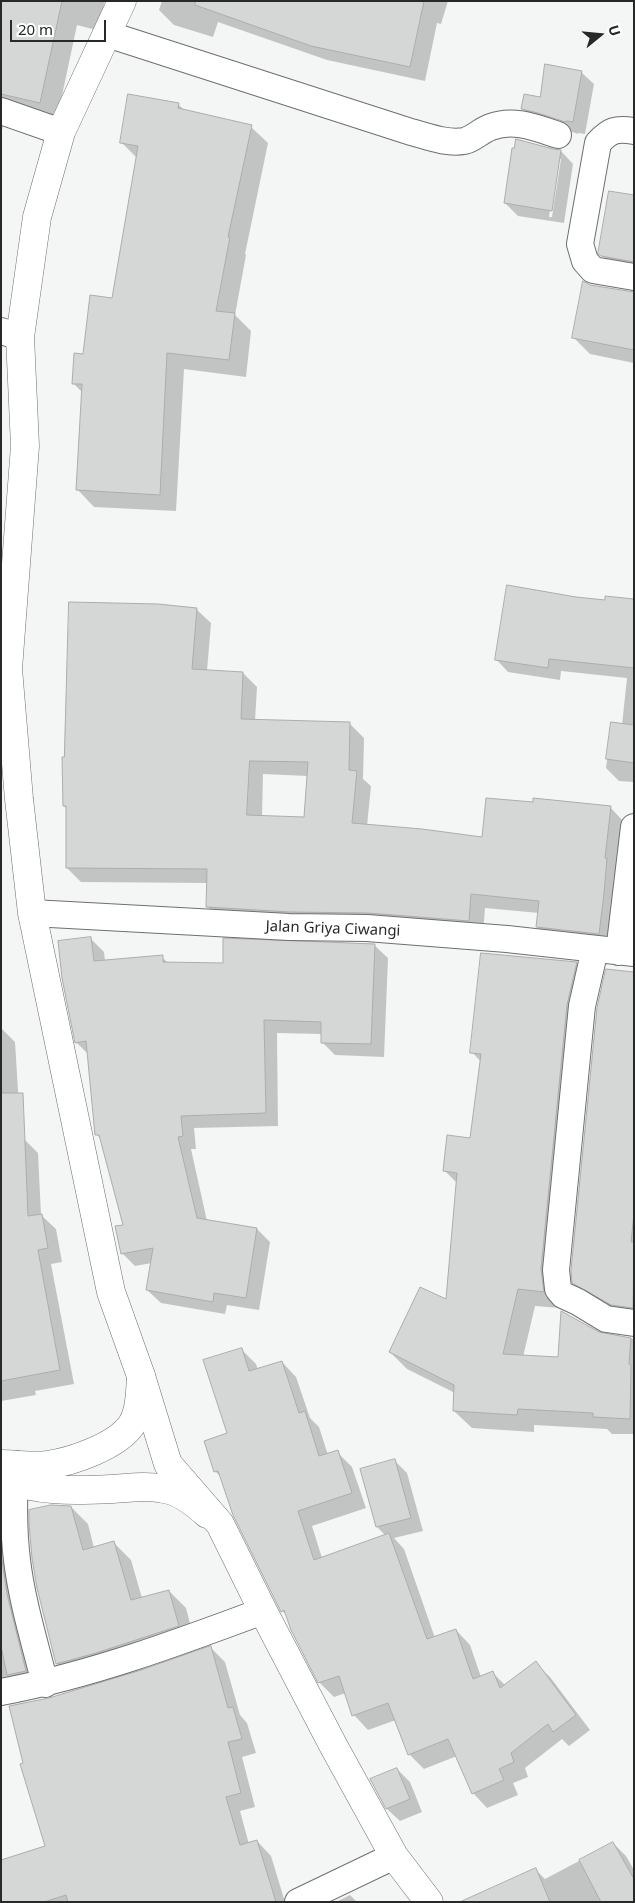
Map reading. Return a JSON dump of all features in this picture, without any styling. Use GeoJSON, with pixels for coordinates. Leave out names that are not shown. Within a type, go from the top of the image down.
{"type":"FeatureCollection","features":[{"type":"Feature","properties":{"kind":"main road"},"geometry":{"type":"LineString","coordinates":[[122,1],[61,132],[37,217],[11,334],[24,446],[9,555],[10,796],[32,913],[111,1292],[141,1376],[168,1464],[220,1524],[333,1745],[394,1856],[429,1902]]}},
{"type":"Feature","properties":{"kind":"main road"},"geometry":{"type":"LineString","coordinates":[[8,1472],[46,1466],[77,1458],[112,1442],[124,1434],[132,1424],[138,1407],[141,1376]]}},
{"type":"Feature","properties":{"kind":"main road"},"geometry":{"type":"LineString","coordinates":[[8,1472],[32,1487],[73,1492],[137,1487],[166,1489],[192,1502],[220,1524]]}},
{"type":"Feature","properties":{"kind":"street"},"geometry":{"type":"LineString","coordinates":[[107,34],[411,132],[450,141],[464,141],[473,138],[489,127],[500,124],[523,124],[558,135]]}},
{"type":"Feature","properties":{"kind":"street"},"geometry":{"type":"LineString","coordinates":[[1,111],[61,132]]}},
{"type":"Feature","properties":{"kind":"street"},"geometry":{"type":"LineString","coordinates":[[634,131],[624,129],[609,132],[598,143],[580,244],[584,261],[593,270],[634,277]]}},
{"type":"Feature","properties":{"kind":"street"},"geometry":{"type":"LineString","coordinates":[[634,827],[616,951],[582,1006],[556,1270],[558,1289],[563,1295],[606,1318],[634,1323]]}},
{"type":"Feature","properties":{"kind":"street","name":"Jalan Griya Ciwangi"},"geometry":{"type":"LineString","coordinates":[[32,913],[289,927],[367,928],[508,939],[616,951]]}},
{"type":"Feature","properties":{"kind":"street"},"geometry":{"type":"LineString","coordinates":[[8,1472],[17,1562],[27,1615],[46,1684]]}},
{"type":"Feature","properties":{"kind":"street"},"geometry":{"type":"LineString","coordinates":[[1,1692],[46,1684],[176,1643],[263,1611]]}},
{"type":"Feature","properties":{"kind":"street"},"geometry":{"type":"LineString","coordinates":[[298,1902],[394,1856]]}},
{"type":"Feature","properties":{"kind":"building"},"geometry":{"type":"Polygon","coordinates":[[[1,1],[62,1],[40,103],[1,94],[1,1]]]}},
{"type":"Feature","properties":{"kind":"building"},"geometry":{"type":"Polygon","coordinates":[[[196,1],[424,1],[410,67],[311,46],[195,5],[196,1]]]}},
{"type":"Feature","properties":{"kind":"building"},"geometry":{"type":"Polygon","coordinates":[[[545,64],[582,71],[573,122],[565,122],[521,109],[524,94],[540,97],[545,64]]]}},
{"type":"Feature","properties":{"kind":"building"},"geometry":{"type":"Polygon","coordinates":[[[128,94],[179,103],[178,108],[252,125],[228,237],[230,237],[216,311],[235,313],[229,360],[167,353],[160,495],[76,490],[82,384],[72,384],[74,353],[83,354],[90,295],[112,298],[138,146],[120,143],[128,94]]]}},
{"type":"Feature","properties":{"kind":"building"},"geometry":{"type":"Polygon","coordinates":[[[516,139],[561,150],[552,211],[504,203],[512,148],[514,148],[516,139]]]}},
{"type":"Feature","properties":{"kind":"building"},"geometry":{"type":"Polygon","coordinates":[[[609,191],[634,195],[634,262],[598,254],[609,191]]]}},
{"type":"Feature","properties":{"kind":"building"},"geometry":{"type":"Polygon","coordinates":[[[583,281],[590,285],[634,292],[634,350],[572,338],[583,281]]]}},
{"type":"Feature","properties":{"kind":"building"},"geometry":{"type":"Polygon","coordinates":[[[507,585],[576,597],[605,600],[605,596],[634,599],[634,668],[549,659],[548,668],[495,660],[507,585]]]}},
{"type":"Feature","properties":{"kind":"building"},"geometry":{"type":"Polygon","coordinates":[[[69,602],[158,604],[197,608],[192,669],[243,672],[241,719],[350,722],[349,770],[357,771],[352,823],[422,829],[482,837],[486,798],[533,802],[533,798],[611,806],[599,934],[536,927],[539,901],[471,894],[469,921],[368,913],[290,912],[206,907],[207,869],[66,868],[66,806],[63,806],[62,757],[64,757],[69,602]],[[250,761],[247,815],[304,817],[308,762],[250,761]]]}},
{"type":"Feature","properties":{"kind":"building"},"geometry":{"type":"Polygon","coordinates":[[[611,722],[634,725],[634,763],[606,759],[611,722]]]}},
{"type":"Feature","properties":{"kind":"building"},"geometry":{"type":"Polygon","coordinates":[[[91,937],[94,961],[163,955],[163,962],[223,963],[223,938],[375,944],[371,1044],[321,1043],[321,1022],[264,1020],[266,1113],[181,1116],[183,1136],[178,1137],[197,1218],[257,1228],[246,1298],[214,1293],[213,1302],[146,1290],[153,1248],[121,1254],[115,1226],[123,1225],[99,1135],[95,1135],[86,1041],[75,1043],[62,978],[58,941],[91,937]]]}},
{"type":"Feature","properties":{"kind":"building"},"geometry":{"type":"Polygon","coordinates":[[[481,953],[577,962],[567,1005],[541,1269],[544,1292],[518,1289],[503,1354],[558,1357],[561,1311],[599,1332],[631,1338],[629,1364],[631,1365],[630,1419],[593,1417],[593,1413],[518,1409],[517,1415],[453,1411],[454,1385],[389,1352],[420,1287],[446,1299],[457,1173],[443,1171],[447,1135],[470,1138],[481,1054],[470,1053],[481,953]]]}},
{"type":"Feature","properties":{"kind":"building"},"geometry":{"type":"Polygon","coordinates":[[[606,969],[634,972],[634,1214],[631,1242],[634,1242],[633,1308],[611,1305],[572,1283],[571,1270],[597,1008],[606,969]]]}},
{"type":"Feature","properties":{"kind":"building"},"geometry":{"type":"Polygon","coordinates":[[[1,1093],[23,1093],[28,1216],[42,1214],[48,1248],[38,1250],[60,1370],[1,1381],[1,1093]]]}},
{"type":"Feature","properties":{"kind":"building"},"geometry":{"type":"Polygon","coordinates":[[[242,1348],[249,1371],[282,1361],[299,1413],[305,1411],[319,1456],[338,1450],[352,1493],[298,1511],[314,1560],[389,1533],[427,1639],[456,1629],[473,1679],[493,1671],[500,1688],[536,1661],[576,1715],[553,1732],[548,1724],[511,1753],[514,1762],[499,1769],[504,1780],[472,1794],[448,1739],[408,1755],[388,1703],[352,1716],[339,1676],[318,1683],[291,1630],[284,1610],[281,1612],[233,1515],[218,1471],[214,1472],[204,1441],[227,1433],[203,1360],[242,1348]]]}},
{"type":"Feature","properties":{"kind":"building"},"geometry":{"type":"Polygon","coordinates":[[[395,1459],[411,1518],[376,1527],[360,1469],[395,1459]]]}},
{"type":"Feature","properties":{"kind":"building"},"geometry":{"type":"Polygon","coordinates":[[[51,1505],[71,1506],[83,1550],[114,1541],[131,1600],[169,1590],[179,1626],[56,1664],[37,1588],[29,1524],[29,1510],[51,1505]]]}},
{"type":"Feature","properties":{"kind":"building"},"geometry":{"type":"Polygon","coordinates":[[[1,1554],[7,1594],[26,1671],[7,1675],[1,1646],[1,1554]]]}},
{"type":"Feature","properties":{"kind":"building"},"geometry":{"type":"Polygon","coordinates":[[[211,1646],[228,1708],[233,1707],[242,1739],[228,1742],[241,1793],[226,1797],[240,1845],[257,1840],[276,1902],[68,1902],[66,1895],[44,1902],[1,1902],[1,1860],[45,1846],[20,1764],[23,1763],[9,1706],[49,1698],[211,1646]]]}},
{"type":"Feature","properties":{"kind":"building"},"geometry":{"type":"Polygon","coordinates":[[[397,1768],[410,1799],[386,1809],[370,1779],[397,1768]]]}},
{"type":"Feature","properties":{"kind":"building"},"geometry":{"type":"Polygon","coordinates":[[[613,1842],[634,1879],[634,1902],[601,1902],[579,1860],[613,1842]]]}},
{"type":"Feature","properties":{"kind":"building"},"geometry":{"type":"Polygon","coordinates":[[[536,1868],[550,1902],[460,1902],[536,1868]]]}}]}
